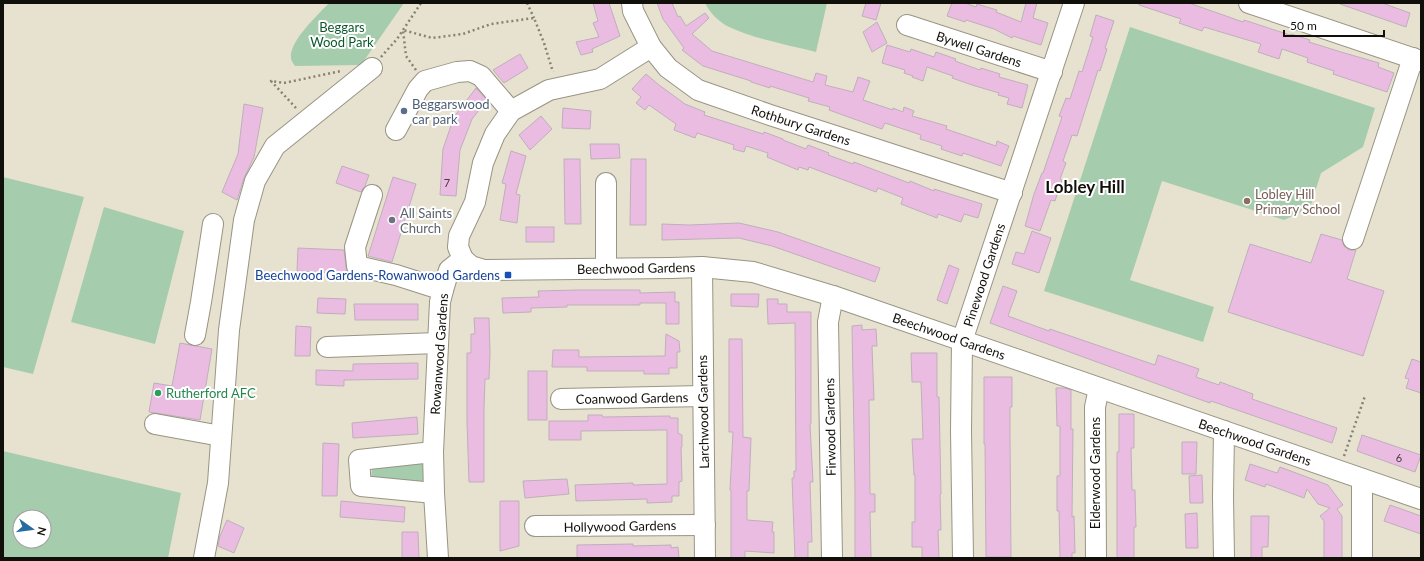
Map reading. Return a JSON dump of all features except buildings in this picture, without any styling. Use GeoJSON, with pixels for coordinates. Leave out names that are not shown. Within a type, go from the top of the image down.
{"type":"FeatureCollection","features":[{"type":"Feature","properties":{"kind":"street","name":"Rothbury Gardens"},"geometry":{"type":"LineString","coordinates":[[632,3],[633,11],[651,47],[668,68],[698,90],[785,120],[1012,193]]}},
{"type":"Feature","properties":{"kind":"street","name":"Pinewood Gardens"},"geometry":{"type":"LineString","coordinates":[[963,558],[961,431],[962,341],[1074,3]]}},
{"type":"Feature","properties":{"kind":"street"},"geometry":{"type":"LineString","coordinates":[[1249,3],[1417,59],[1353,239]]}},
{"type":"Feature","properties":{"kind":"street","name":"Bywell Gardens"},"geometry":{"type":"LineString","coordinates":[[907,25],[1052,72]]}},
{"type":"Feature","properties":{"kind":"street"},"geometry":{"type":"LineString","coordinates":[[463,259],[458,247],[459,236],[475,202],[483,163],[495,134],[511,111],[549,90],[600,79],[651,47]]}},
{"type":"Feature","properties":{"kind":"street"},"geometry":{"type":"LineString","coordinates":[[396,130],[418,89],[425,81],[457,72],[470,71],[481,76],[511,111]]}},
{"type":"Feature","properties":{"kind":"street"},"geometry":{"type":"LineString","coordinates":[[204,558],[218,484],[229,330],[244,220],[255,181],[275,146],[365,74]]}},
{"type":"Feature","properties":{"kind":"street"},"geometry":{"type":"LineString","coordinates":[[606,183],[606,269]]}},
{"type":"Feature","properties":{"kind":"street"},"geometry":{"type":"LineString","coordinates":[[372,195],[355,247],[357,266],[396,274],[442,290]]}},
{"type":"Feature","properties":{"kind":"street"},"geometry":{"type":"LineString","coordinates":[[195,335],[202,302],[214,224]]}},
{"type":"Feature","properties":{"kind":"street","name":"Beechwood Gardens"},"geometry":{"type":"LineString","coordinates":[[463,259],[471,266],[484,270],[702,267],[753,272],[833,296],[1421,499]]}},
{"type":"Feature","properties":{"kind":"street","name":"Rowanwood Gardens"},"geometry":{"type":"LineString","coordinates":[[438,558],[433,452],[440,302],[442,290],[449,270],[463,259]]}},
{"type":"Feature","properties":{"kind":"street","name":"Larchwood Gardens"},"geometry":{"type":"LineString","coordinates":[[702,267],[705,558]]}},
{"type":"Feature","properties":{"kind":"street","name":"Firwood Gardens"},"geometry":{"type":"LineString","coordinates":[[832,558],[828,322],[833,296]]}},
{"type":"Feature","properties":{"kind":"street"},"geometry":{"type":"LineString","coordinates":[[202,302],[232,308]]}},
{"type":"Feature","properties":{"kind":"street"},"geometry":{"type":"LineString","coordinates":[[327,347],[438,343]]}},
{"type":"Feature","properties":{"kind":"street","name":"Elderwood Gardens"},"geometry":{"type":"LineString","coordinates":[[1096,558],[1095,407],[1099,388]]}},
{"type":"Feature","properties":{"kind":"street","name":"Coanwood Gardens"},"geometry":{"type":"LineString","coordinates":[[561,399],[703,396]]}},
{"type":"Feature","properties":{"kind":"street"},"geometry":{"type":"LineString","coordinates":[[155,424],[222,436]]}},
{"type":"Feature","properties":{"kind":"street"},"geometry":{"type":"LineString","coordinates":[[1224,431],[1224,558]]}},
{"type":"Feature","properties":{"kind":"street"},"geometry":{"type":"LineString","coordinates":[[433,452],[359,460],[361,486],[434,493]]}},
{"type":"Feature","properties":{"kind":"street"},"geometry":{"type":"LineString","coordinates":[[1362,479],[1362,558]]}},
{"type":"Feature","properties":{"kind":"street","name":"Hollywood Gardens"},"geometry":{"type":"LineString","coordinates":[[535,526],[704,525]]}},
{"type":"Feature","properties":{"kind":"path"},"geometry":{"type":"LineString","coordinates":[[308,120],[270,81],[284,83],[340,71],[365,74],[403,30],[421,3]]}},
{"type":"Feature","properties":{"kind":"path"},"geometry":{"type":"LineString","coordinates":[[527,3],[544,43],[554,76]]}},
{"type":"Feature","properties":{"kind":"path"},"geometry":{"type":"LineString","coordinates":[[403,30],[432,38],[463,34],[491,24],[534,18]]}},
{"type":"Feature","properties":{"kind":"path"},"geometry":{"type":"LineString","coordinates":[[403,30],[406,56],[425,81]]}},
{"type":"Feature","properties":{"kind":"path"},"geometry":{"type":"LineString","coordinates":[[1339,470],[1365,396]]}},
{"type":"Feature","properties":{"kind":"green space","name":"Beggars Wood Park"},"geometry":{"type":"Polygon","coordinates":[[[329,3],[404,3],[361,65],[295,66],[291,58],[292,51],[299,36],[329,3]]]}},
{"type":"Feature","properties":{"kind":"green space"},"geometry":{"type":"Polygon","coordinates":[[[705,3],[827,3],[816,52],[761,38],[729,27],[715,17],[705,3]]]}},
{"type":"Feature","properties":{"kind":"green space"},"geometry":{"type":"Polygon","coordinates":[[[1130,27],[1375,108],[1363,147],[1321,173],[1310,208],[1284,220],[1162,181],[1130,280],[1214,307],[1203,342],[1044,291],[1130,27]]]}},
{"type":"Feature","properties":{"kind":"green space"},"geometry":{"type":"Polygon","coordinates":[[[3,177],[84,197],[33,374],[3,367],[3,177]]]}},
{"type":"Feature","properties":{"kind":"green space"},"geometry":{"type":"Polygon","coordinates":[[[104,207],[184,231],[155,344],[71,322],[104,207]]]}},
{"type":"Feature","properties":{"kind":"green space"},"geometry":{"type":"Polygon","coordinates":[[[3,451],[181,493],[168,558],[3,558],[3,451]]]}},
{"type":"Feature","properties":{"kind":"green space"},"geometry":{"type":"Polygon","coordinates":[[[428,460],[428,486],[371,483],[372,465],[428,460]]]}},
{"type":"Feature","properties":{"kind":"place","name":"Beggarswood car park"},"geometry":{"type":"Point","coordinates":[404,111]}},
{"type":"Feature","properties":{"kind":"place","name":"Lobley Hill Primary School"},"geometry":{"type":"Point","coordinates":[1247,201]}},
{"type":"Feature","properties":{"kind":"place","name":"All Saints Church"},"geometry":{"type":"Point","coordinates":[392,220]}},
{"type":"Feature","properties":{"kind":"place","name":"Beechwood Gardens-Rowanwood Gardens"},"geometry":{"type":"Point","coordinates":[508,275]}},
{"type":"Feature","properties":{"kind":"place","name":"Rutherford AFC"},"geometry":{"type":"Point","coordinates":[158,393]}},
{"type":"Feature","properties":{"kind":"district","name":"Lobley Hill"},"geometry":{"type":"Point","coordinates":[1085,186]}}]}
